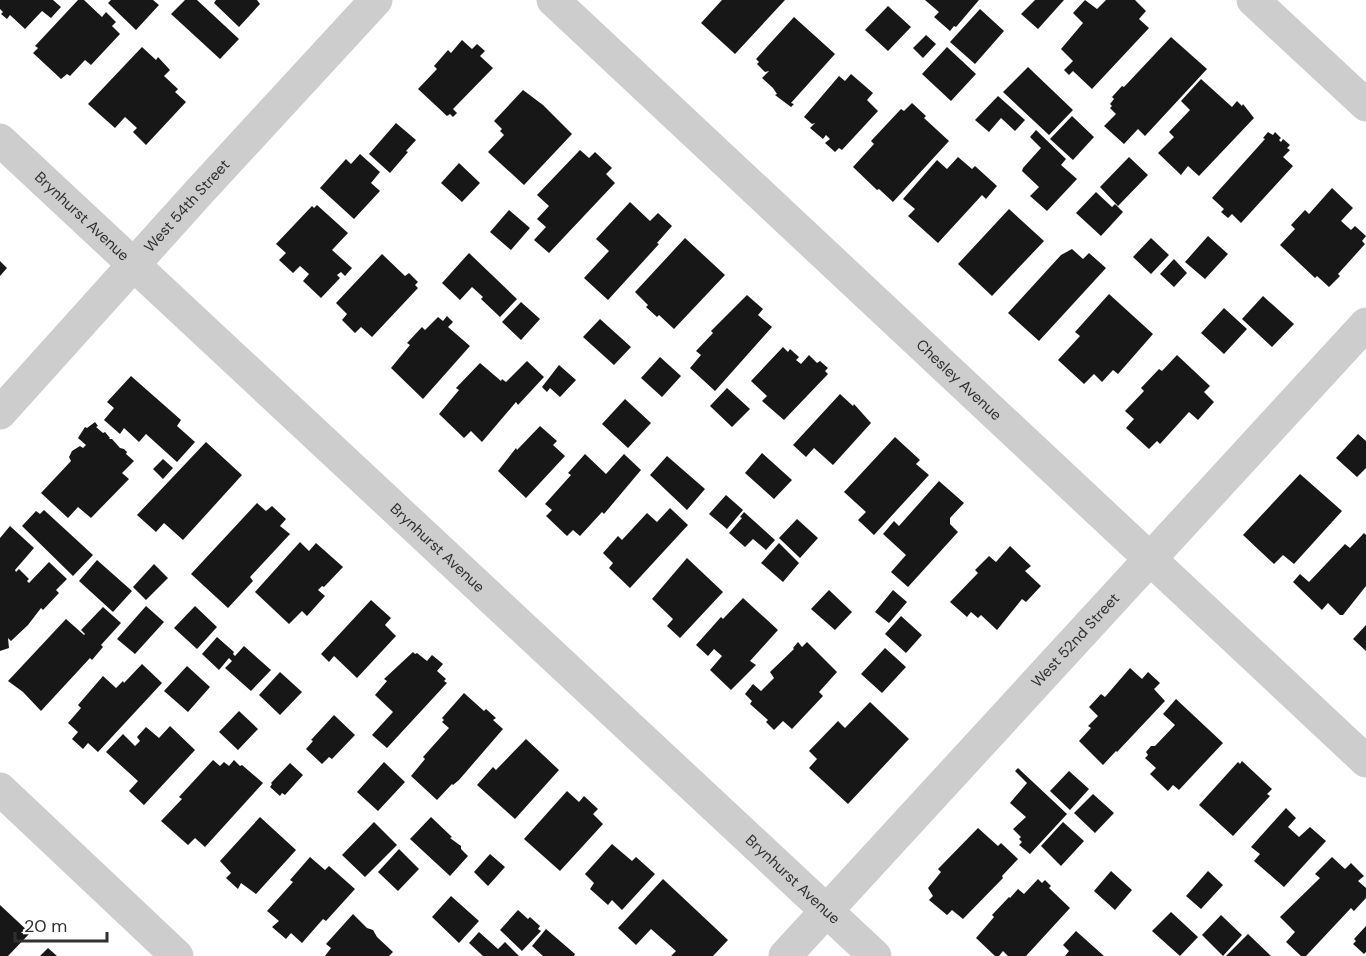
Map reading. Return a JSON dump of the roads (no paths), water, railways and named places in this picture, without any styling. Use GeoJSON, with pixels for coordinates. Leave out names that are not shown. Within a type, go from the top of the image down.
{"type":"FeatureCollection","features":[{"type":"Feature","properties":{"kind":"street","name":"West 54th Street"},"geometry":{"type":"LineString","coordinates":[[0,413],[376,0]]}},
{"type":"Feature","properties":{"kind":"street","name":"Chesley Avenue"},"geometry":{"type":"LineString","coordinates":[[553,0],[1366,761]]}},
{"type":"Feature","properties":{"kind":"street"},"geometry":{"type":"LineString","coordinates":[[1253,0],[1366,105]]}},
{"type":"Feature","properties":{"kind":"street","name":"Brynhurst Avenue"},"geometry":{"type":"LineString","coordinates":[[0,140],[875,956]]}},
{"type":"Feature","properties":{"kind":"street","name":"West 52nd Street"},"geometry":{"type":"LineString","coordinates":[[785,956],[1366,324]]}},
{"type":"Feature","properties":{"kind":"street"},"geometry":{"type":"LineString","coordinates":[[0,789],[177,956]]}}]}
